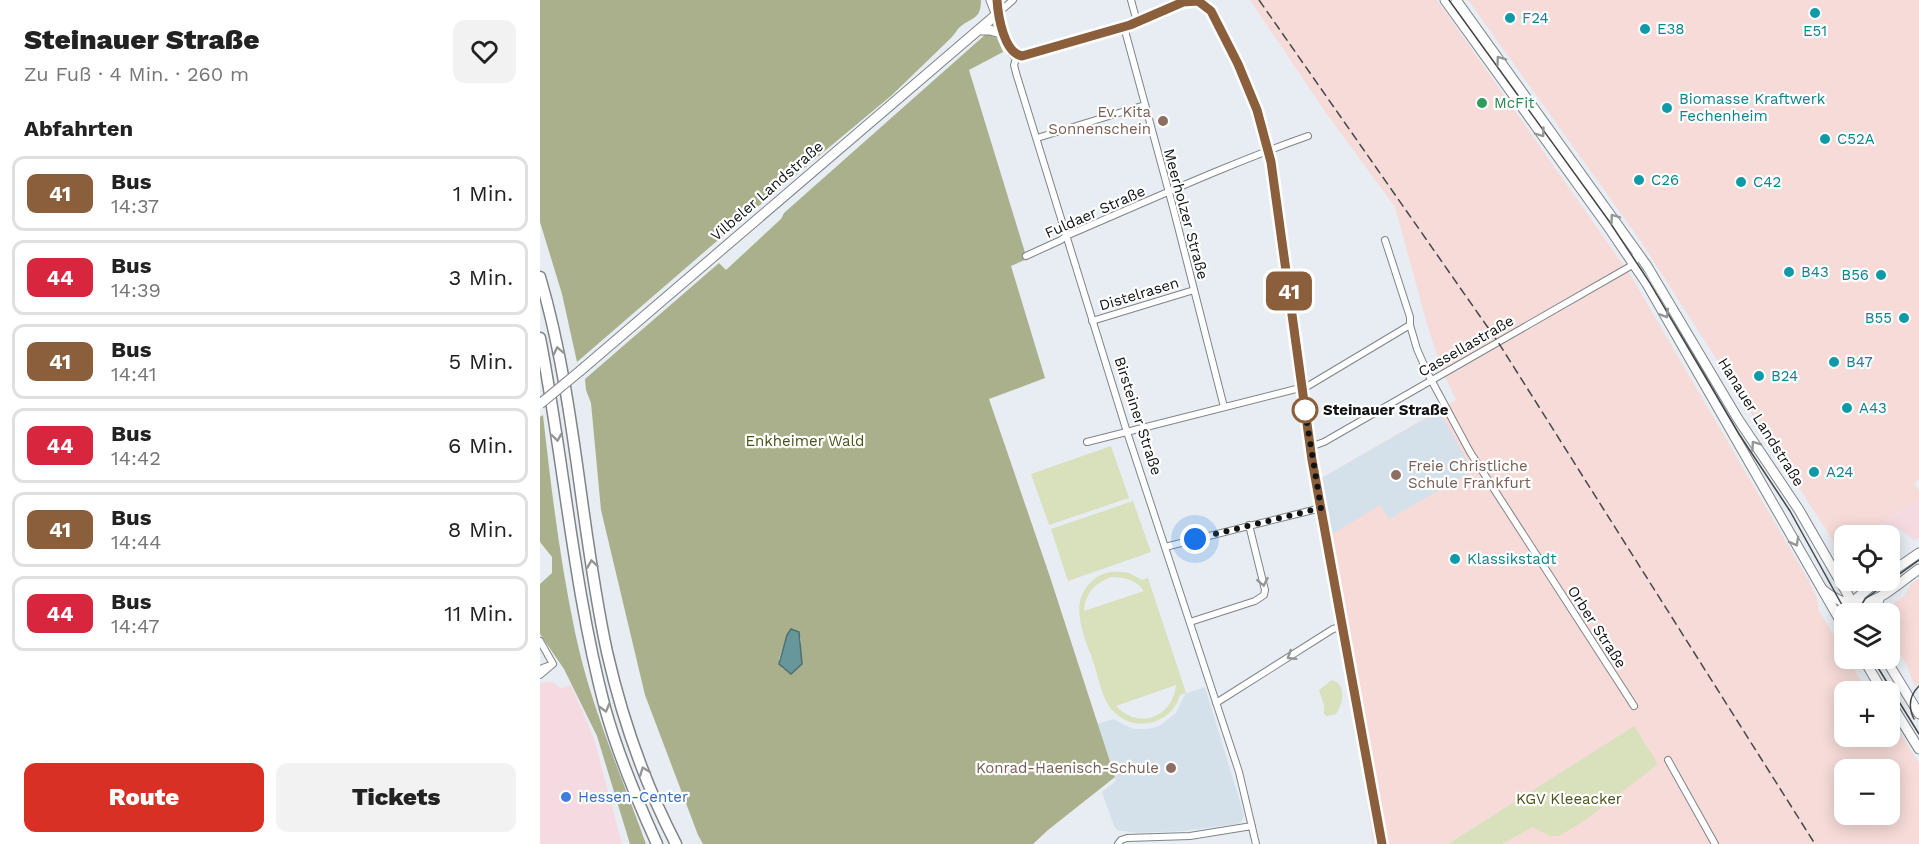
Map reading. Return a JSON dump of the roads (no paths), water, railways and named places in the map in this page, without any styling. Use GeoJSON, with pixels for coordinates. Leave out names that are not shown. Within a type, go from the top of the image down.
{"type":"FeatureCollection","features":[{"type":"Feature","properties":{"kind":"highway"},"geometry":{"type":"LineString","coordinates":[[540,277],[562,369],[607,653],[639,760],[676,844]]}},
{"type":"Feature","properties":{"kind":"highway"},"geometry":{"type":"LineString","coordinates":[[540,338],[591,651],[618,750],[657,844]]}},
{"type":"Feature","properties":{"kind":"main road","name":"Birsteiner Straße"},"geometry":{"type":"LineString","coordinates":[[991,0],[1011,52],[1017,55]]}},
{"type":"Feature","properties":{"kind":"main road"},"geometry":{"type":"LineString","coordinates":[[991,0],[988,14],[979,30],[992,30],[1004,34]]}},
{"type":"Feature","properties":{"kind":"main road"},"geometry":{"type":"LineString","coordinates":[[997,0],[997,14]]}},
{"type":"Feature","properties":{"kind":"main road"},"geometry":{"type":"LineString","coordinates":[[1017,55],[1026,56],[1124,27],[1192,0],[1208,7],[1227,40],[1257,110],[1275,183],[1310,447],[1382,844]]}},
{"type":"Feature","properties":{"kind":"main road","name":"Hanauer Landstraße"},"geometry":{"type":"LineString","coordinates":[[1445,0],[1634,264],[1703,378],[1834,611]]}},
{"type":"Feature","properties":{"kind":"main road","name":"Hanauer Landstraße"},"geometry":{"type":"LineString","coordinates":[[1456,0],[1635,248],[1667,296],[1738,419],[1789,493],[1834,570]]}},
{"type":"Feature","properties":{"kind":"main road","name":"Vilbeler Landstraße"},"geometry":{"type":"LineString","coordinates":[[540,404],[997,14]]}},
{"type":"Feature","properties":{"kind":"main road"},"geometry":{"type":"LineString","coordinates":[[1900,566],[1919,553]]}},
{"type":"Feature","properties":{"kind":"main road"},"geometry":{"type":"LineString","coordinates":[[1866,603],[1919,569]]}},
{"type":"Feature","properties":{"kind":"main road"},"geometry":{"type":"LineString","coordinates":[[1821,589],[1842,603]]}},
{"type":"Feature","properties":{"kind":"main road"},"geometry":{"type":"LineString","coordinates":[[1855,603],[1865,591]]}},
{"type":"Feature","properties":{"kind":"main road"},"geometry":{"type":"LineString","coordinates":[[1878,603],[1881,595]]}},
{"type":"Feature","properties":{"kind":"main road"},"geometry":{"type":"LineString","coordinates":[[1892,669],[1919,714]]}},
{"type":"Feature","properties":{"kind":"main road"},"geometry":{"type":"LineString","coordinates":[[1900,718],[1919,749]]}},
{"type":"Feature","properties":{"kind":"street","name":"Vilbeler Landstraße"},"geometry":{"type":"LineString","coordinates":[[997,14],[1013,0]]}},
{"type":"Feature","properties":{"kind":"street"},"geometry":{"type":"LineString","coordinates":[[1131,0],[1137,22]]}},
{"type":"Feature","properties":{"kind":"street","name":"Meerholzer Straße"},"geometry":{"type":"LineString","coordinates":[[1124,27],[1224,407]]}},
{"type":"Feature","properties":{"kind":"street","name":"Birsteiner Straße"},"geometry":{"type":"LineString","coordinates":[[1017,55],[1015,69],[1127,432],[1239,772],[1256,844]]}},
{"type":"Feature","properties":{"kind":"street"},"geometry":{"type":"LineString","coordinates":[[1037,138],[1145,105]]}},
{"type":"Feature","properties":{"kind":"street","name":"Fuldaer Straße"},"geometry":{"type":"LineString","coordinates":[[1026,256],[1168,192],[1268,150],[1308,136]]}},
{"type":"Feature","properties":{"kind":"street","name":"Orber Straße"},"geometry":{"type":"LineString","coordinates":[[1385,240],[1410,317],[1417,349],[1431,380],[1475,460],[1634,706]]}},
{"type":"Feature","properties":{"kind":"street"},"geometry":{"type":"LineString","coordinates":[[1634,264],[1635,248]]}},
{"type":"Feature","properties":{"kind":"street","name":"Cassellastraße"},"geometry":{"type":"LineString","coordinates":[[1310,447],[1324,442],[1634,264]]}},
{"type":"Feature","properties":{"kind":"street","name":"Distelrasen"},"geometry":{"type":"LineString","coordinates":[[1092,321],[1194,290]]}},
{"type":"Feature","properties":{"kind":"street"},"geometry":{"type":"LineString","coordinates":[[1087,442],[1308,386],[1410,325]]}},
{"type":"Feature","properties":{"kind":"street"},"geometry":{"type":"LineString","coordinates":[[1165,547],[1321,508]]}},
{"type":"Feature","properties":{"kind":"street"},"geometry":{"type":"LineString","coordinates":[[1190,622],[1255,601],[1264,595],[1265,590],[1249,525]]}},
{"type":"Feature","properties":{"kind":"street"},"geometry":{"type":"LineString","coordinates":[[1216,703],[1333,629],[1341,627]]}},
{"type":"Feature","properties":{"kind":"street"},"geometry":{"type":"LineString","coordinates":[[540,641],[553,664]]}},
{"type":"Feature","properties":{"kind":"street"},"geometry":{"type":"LineString","coordinates":[[540,669],[553,664]]}},
{"type":"Feature","properties":{"kind":"street"},"geometry":{"type":"LineString","coordinates":[[540,675],[553,664]]}},
{"type":"Feature","properties":{"kind":"street"},"geometry":{"type":"LineString","coordinates":[[1668,760],[1714,844]]}},
{"type":"Feature","properties":{"kind":"street"},"geometry":{"type":"LineString","coordinates":[[1118,844],[1127,838],[1190,836],[1252,826]]}},
{"type":"Feature","properties":{"kind":"water"},"geometry":{"type":"Polygon","coordinates":[[[791,629],[799,632],[802,664],[791,674],[779,664],[787,635],[791,629]]]}},
{"type":"Feature","properties":{"kind":"tram line"},"geometry":{"type":"LineString","coordinates":[[1449,0],[1609,221],[1650,283],[1739,434],[1790,511],[1841,603]]}},
{"type":"Feature","properties":{"kind":"tram line"},"geometry":{"type":"LineString","coordinates":[[1863,603],[1919,560]]}},
{"type":"Feature","properties":{"kind":"tram line"},"geometry":{"type":"LineString","coordinates":[[1879,669],[1919,734]]}},
{"type":"Feature","properties":{"kind":"tram line"},"geometry":{"type":"LineString","coordinates":[[1914,719],[1910,702],[1919,686]]}},
{"type":"Feature","properties":{"kind":"railway"},"geometry":{"type":"LineString","coordinates":[[1259,0],[1498,342],[1815,844]]}},
{"type":"Feature","properties":{"kind":"place","name":"E51"},"geometry":{"type":"Point","coordinates":[1815,13]}},
{"type":"Feature","properties":{"kind":"place","name":"F24"},"geometry":{"type":"Point","coordinates":[1510,18]}},
{"type":"Feature","properties":{"kind":"place","name":"E38"},"geometry":{"type":"Point","coordinates":[1645,29]}},
{"type":"Feature","properties":{"kind":"place","name":"McFit"},"geometry":{"type":"Point","coordinates":[1482,103]}},
{"type":"Feature","properties":{"kind":"place","name":"Biomasse Kraftwerk Fechenheim"},"geometry":{"type":"Point","coordinates":[1667,108]}},
{"type":"Feature","properties":{"kind":"place","name":"Ev. Kita Sonnenschein"},"geometry":{"type":"Point","coordinates":[1163,121]}},
{"type":"Feature","properties":{"kind":"place","name":"C52A"},"geometry":{"type":"Point","coordinates":[1825,139]}},
{"type":"Feature","properties":{"kind":"place","name":"C26"},"geometry":{"type":"Point","coordinates":[1639,180]}},
{"type":"Feature","properties":{"kind":"place","name":"C42"},"geometry":{"type":"Point","coordinates":[1741,182]}},
{"type":"Feature","properties":{"kind":"place","name":"B43"},"geometry":{"type":"Point","coordinates":[1789,272]}},
{"type":"Feature","properties":{"kind":"place","name":"B56"},"geometry":{"type":"Point","coordinates":[1881,275]}},
{"type":"Feature","properties":{"kind":"place","name":"B55"},"geometry":{"type":"Point","coordinates":[1904,318]}},
{"type":"Feature","properties":{"kind":"place","name":"B47"},"geometry":{"type":"Point","coordinates":[1834,362]}},
{"type":"Feature","properties":{"kind":"place","name":"B24"},"geometry":{"type":"Point","coordinates":[1759,376]}},
{"type":"Feature","properties":{"kind":"place","name":"A43"},"geometry":{"type":"Point","coordinates":[1847,408]}},
{"type":"Feature","properties":{"kind":"place","name":"Steinauer Straße"},"geometry":{"type":"Point","coordinates":[1305,410]}},
{"type":"Feature","properties":{"kind":"place","name":"A24"},"geometry":{"type":"Point","coordinates":[1814,472]}},
{"type":"Feature","properties":{"kind":"place","name":"Freie Christliche Schule Frankfurt"},"geometry":{"type":"Point","coordinates":[1396,475]}},
{"type":"Feature","properties":{"kind":"place","name":"Klassikstadt"},"geometry":{"type":"Point","coordinates":[1455,559]}},
{"type":"Feature","properties":{"kind":"place","name":"Konrad-Haenisch-Schule"},"geometry":{"type":"Point","coordinates":[1171,768]}},
{"type":"Feature","properties":{"kind":"place","name":"Hessen-Center"},"geometry":{"type":"Point","coordinates":[566,797]}},
{"type":"Feature","properties":{"kind":"park label","name":"Enkheimer Wald"},"geometry":{"type":"Point","coordinates":[805,441]}},
{"type":"Feature","properties":{"kind":"park label","name":"KGV Kleeacker"},"geometry":{"type":"Point","coordinates":[1569,799]}}]}
